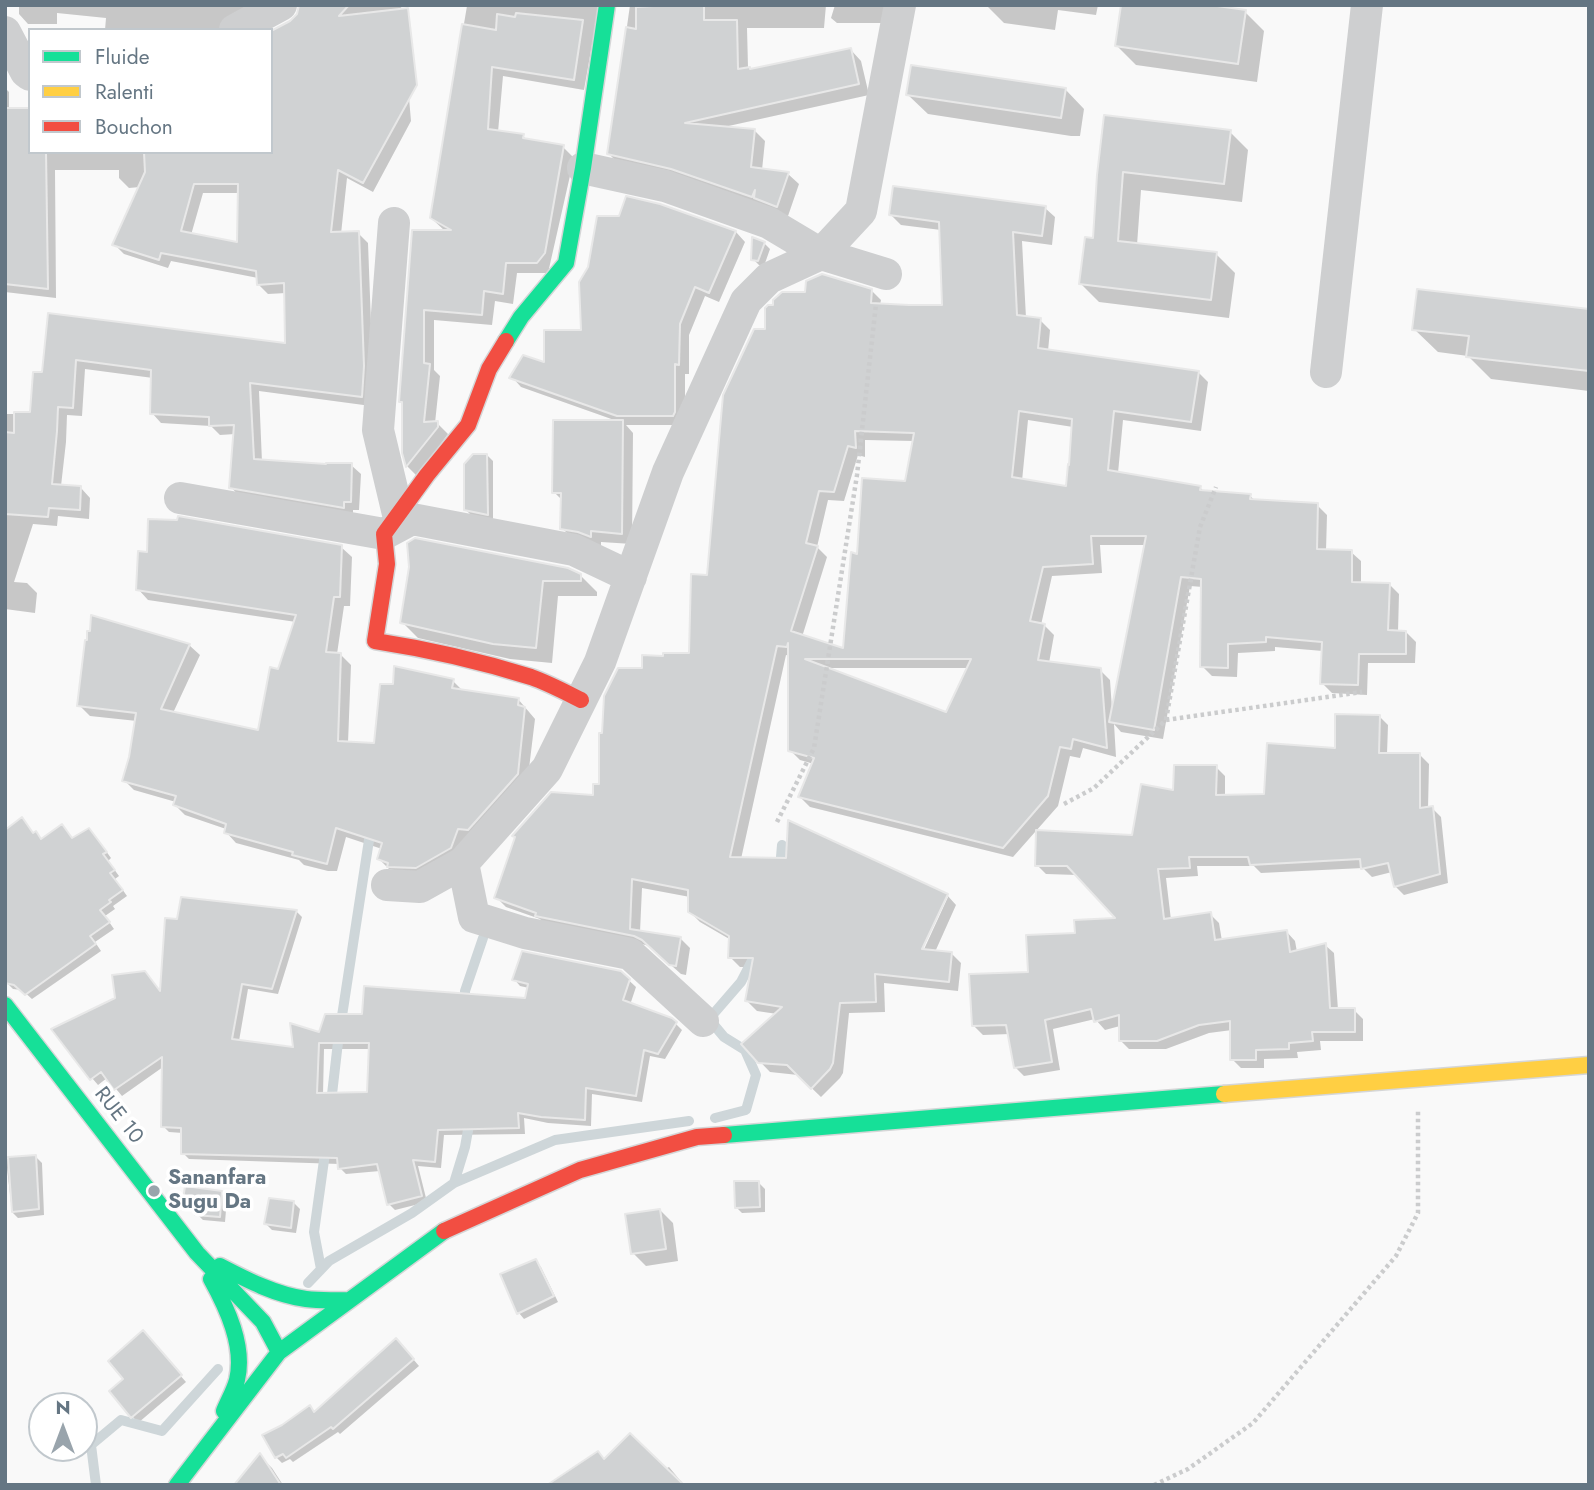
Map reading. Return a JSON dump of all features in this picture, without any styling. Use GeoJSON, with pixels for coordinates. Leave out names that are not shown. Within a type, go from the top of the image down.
{"type":"FeatureCollection","features":[{"type":"Feature","properties":{"kind":"main road"},"geometry":{"type":"LineString","coordinates":[[581,700],[533,678],[469,660],[402,645],[375,642],[391,524],[468,425],[489,369],[521,317],[566,263],[607,5]]}},
{"type":"Feature","properties":{"kind":"main road","name":"RUE 10"},"geometry":{"type":"LineString","coordinates":[[5,1005],[197,1253]]}},
{"type":"Feature","properties":{"kind":"main road"},"geometry":{"type":"LineString","coordinates":[[177,1485],[279,1352],[447,1229],[580,1170],[697,1138],[1589,1065]]}},
{"type":"Feature","properties":{"kind":"main road"},"geometry":{"type":"LineString","coordinates":[[197,1253],[247,1280],[299,1298],[350,1300]]}},
{"type":"Feature","properties":{"kind":"main road"},"geometry":{"type":"LineString","coordinates":[[197,1253],[263,1322],[279,1352]]}},
{"type":"Feature","properties":{"kind":"main road"},"geometry":{"type":"LineString","coordinates":[[197,1253],[222,1299],[238,1351],[237,1378],[216,1433]]}},
{"type":"Feature","properties":{"kind":"street"},"geometry":{"type":"LineString","coordinates":[[238,28],[281,5]]}},
{"type":"Feature","properties":{"kind":"street"},"geometry":{"type":"LineString","coordinates":[[387,885],[420,887],[463,863],[547,769],[600,662],[668,472],[746,301],[769,278],[821,254],[861,211],[900,5]]}},
{"type":"Feature","properties":{"kind":"street"},"geometry":{"type":"LineString","coordinates":[[1325,372],[1367,5]]}},
{"type":"Feature","properties":{"kind":"street"},"geometry":{"type":"LineString","coordinates":[[5,32],[28,74]]}},
{"type":"Feature","properties":{"kind":"street"},"geometry":{"type":"LineString","coordinates":[[583,167],[665,186],[769,223],[821,254],[886,275]]}},
{"type":"Feature","properties":{"kind":"street"},"geometry":{"type":"LineString","coordinates":[[391,524],[378,430],[394,223]]}},
{"type":"Feature","properties":{"kind":"street"},"geometry":{"type":"LineString","coordinates":[[180,498],[391,524],[412,519],[574,550],[631,578]]}},
{"type":"Feature","properties":{"kind":"street"},"geometry":{"type":"LineString","coordinates":[[463,863],[474,917],[525,933],[630,954],[703,1021]]}},
{"type":"Feature","properties":{"kind":"path"},"geometry":{"type":"LineString","coordinates":[[777,822],[814,748],[857,475],[876,301],[886,275]]}},
{"type":"Feature","properties":{"kind":"path"},"geometry":{"type":"LineString","coordinates":[[1166,720],[1200,527],[1216,487]]}},
{"type":"Feature","properties":{"kind":"path"},"geometry":{"type":"LineString","coordinates":[[1064,804],[1094,788],[1166,720],[1362,692]]}},
{"type":"Feature","properties":{"kind":"path"},"geometry":{"type":"LineString","coordinates":[[1154,1485],[1188,1469],[1253,1423],[1396,1256],[1418,1213],[1418,1079]]}},
{"type":"Feature","properties":{"kind":"building"},"geometry":{"type":"Polygon","coordinates":[[[299,5],[349,5],[339,16],[408,8],[417,85],[363,183],[338,170],[331,232],[359,231],[364,366],[362,397],[250,383],[254,459],[352,463],[351,502],[344,502],[344,508],[229,488],[234,425],[209,426],[209,417],[150,414],[151,370],[76,360],[73,408],[58,407],[52,484],[81,486],[80,510],[49,508],[48,517],[5,514],[5,432],[14,433],[14,412],[30,412],[33,372],[42,372],[48,313],[285,343],[284,283],[257,285],[256,271],[161,253],[159,260],[112,245],[145,172],[144,154],[273,154],[273,30],[297,14],[299,5]],[[194,184],[181,231],[237,242],[238,184],[194,184]]]}},
{"type":"Feature","properties":{"kind":"building"},"geometry":{"type":"Polygon","coordinates":[[[704,5],[704,20],[737,20],[738,69],[750,69],[851,48],[859,84],[685,123],[755,129],[751,167],[789,172],[777,207],[754,198],[755,190],[752,197],[671,169],[607,154],[626,27],[636,29],[636,7],[704,5]]]}},
{"type":"Feature","properties":{"kind":"building"},"geometry":{"type":"Polygon","coordinates":[[[1121,5],[1210,5],[1246,10],[1238,64],[1115,46],[1121,5]]]}},
{"type":"Feature","properties":{"kind":"building"},"geometry":{"type":"Polygon","coordinates":[[[516,13],[583,20],[574,80],[492,67],[488,129],[524,134],[523,138],[564,145],[545,253],[537,263],[506,263],[503,294],[484,291],[482,315],[424,310],[424,363],[430,364],[424,422],[438,421],[438,427],[406,467],[402,453],[402,402],[399,402],[412,230],[451,230],[430,218],[462,24],[496,30],[497,14],[515,17],[516,13]]]}},
{"type":"Feature","properties":{"kind":"building"},"geometry":{"type":"Polygon","coordinates":[[[911,65],[1066,88],[1061,118],[906,95],[911,65]]]}},
{"type":"Feature","properties":{"kind":"building"},"geometry":{"type":"Polygon","coordinates":[[[5,108],[28,108],[28,154],[46,154],[48,289],[5,284],[5,108]]]}},
{"type":"Feature","properties":{"kind":"building"},"geometry":{"type":"Polygon","coordinates":[[[1104,115],[1231,130],[1224,184],[1123,172],[1118,241],[1217,252],[1211,300],[1079,284],[1085,237],[1093,238],[1104,115]]]}},
{"type":"Feature","properties":{"kind":"building"},"geometry":{"type":"Polygon","coordinates":[[[893,186],[1046,206],[1042,236],[1013,232],[1017,315],[1041,318],[1038,348],[1199,371],[1191,422],[1114,411],[1108,470],[1201,486],[1200,490],[1251,494],[1250,499],[1318,503],[1317,549],[1352,550],[1352,582],[1390,583],[1388,630],[1406,631],[1406,654],[1359,654],[1358,685],[1320,684],[1322,642],[1266,637],[1266,642],[1228,644],[1228,668],[1200,667],[1201,579],[1181,577],[1154,730],[1109,722],[1146,536],[1091,536],[1093,564],[1043,567],[1030,621],[1045,624],[1038,660],[1101,668],[1107,748],[1073,739],[1071,749],[1060,747],[1048,796],[1003,848],[798,797],[814,758],[788,751],[788,643],[787,647],[777,646],[730,857],[786,858],[788,820],[948,894],[922,949],[952,952],[949,982],[875,974],[876,1002],[840,1003],[833,1063],[811,1089],[787,1065],[758,1063],[741,1044],[782,1007],[745,1001],[753,958],[728,958],[729,936],[688,912],[688,890],[632,879],[630,929],[681,937],[676,966],[669,965],[634,936],[535,916],[536,913],[494,898],[515,837],[512,836],[551,792],[593,795],[593,784],[599,784],[599,733],[602,733],[604,696],[618,668],[642,668],[642,655],[689,653],[691,574],[707,575],[723,395],[754,329],[765,329],[765,308],[773,305],[773,300],[782,292],[805,292],[806,281],[822,274],[872,289],[871,303],[942,305],[939,222],[889,215],[893,186]],[[1019,411],[1012,477],[1066,486],[1072,419],[1019,411]],[[855,431],[856,448],[848,446],[834,492],[819,491],[806,543],[818,546],[791,631],[843,648],[851,552],[857,554],[862,478],[905,481],[914,433],[855,431]],[[805,659],[946,712],[971,659],[805,659]]]}},
{"type":"Feature","properties":{"kind":"building"},"geometry":{"type":"Polygon","coordinates":[[[626,196],[660,204],[736,231],[709,293],[695,287],[680,324],[679,365],[675,364],[673,416],[617,416],[509,378],[523,355],[544,362],[544,330],[581,330],[579,282],[588,267],[597,216],[619,216],[626,196]]]}},
{"type":"Feature","properties":{"kind":"building"},"geometry":{"type":"Polygon","coordinates":[[[752,237],[765,242],[758,261],[751,260],[752,237]]]}},
{"type":"Feature","properties":{"kind":"building"},"geometry":{"type":"Polygon","coordinates":[[[1417,289],[1589,309],[1589,371],[1466,357],[1469,336],[1412,330],[1417,289]]]}},
{"type":"Feature","properties":{"kind":"building"},"geometry":{"type":"Polygon","coordinates":[[[553,420],[623,420],[622,534],[591,531],[591,537],[560,529],[561,493],[552,493],[553,420]]]}},
{"type":"Feature","properties":{"kind":"building"},"geometry":{"type":"Polygon","coordinates":[[[473,454],[487,454],[488,515],[464,510],[464,464],[473,454]]]}},
{"type":"Feature","properties":{"kind":"building"},"geometry":{"type":"Polygon","coordinates":[[[178,516],[342,545],[340,597],[334,597],[326,652],[341,653],[338,741],[374,743],[380,684],[393,684],[394,666],[454,679],[452,688],[519,698],[518,705],[525,707],[518,774],[468,830],[458,829],[451,848],[416,868],[387,867],[388,863],[377,859],[382,843],[336,828],[327,864],[224,833],[226,824],[173,805],[176,796],[122,781],[136,713],[77,706],[85,640],[87,631],[90,631],[91,615],[190,644],[161,709],[258,730],[270,667],[278,669],[296,615],[136,590],[138,551],[147,552],[148,519],[177,520],[178,516]]]}},
{"type":"Feature","properties":{"kind":"building"},"geometry":{"type":"Polygon","coordinates":[[[415,538],[568,568],[581,574],[581,581],[543,581],[536,648],[493,644],[400,623],[409,567],[407,543],[415,538]]]}},
{"type":"Feature","properties":{"kind":"building"},"geometry":{"type":"Polygon","coordinates":[[[1335,714],[1380,715],[1379,753],[1420,753],[1420,808],[1433,806],[1440,874],[1394,887],[1388,863],[1361,869],[1360,859],[1250,865],[1248,857],[1189,857],[1190,868],[1158,869],[1164,919],[1211,912],[1215,940],[1287,930],[1290,952],[1326,943],[1330,1008],[1355,1008],[1355,1032],[1312,1032],[1313,1041],[1289,1043],[1289,1049],[1256,1050],[1256,1060],[1230,1060],[1230,1021],[1199,1025],[1157,1041],[1119,1041],[1119,1015],[1094,1022],[1091,1009],[1045,1020],[1052,1062],[1014,1068],[1006,1025],[972,1026],[969,974],[1028,972],[1026,935],[1075,933],[1074,920],[1115,918],[1067,866],[1035,866],[1036,830],[1132,835],[1141,784],[1173,790],[1174,765],[1217,765],[1216,795],[1264,794],[1267,743],[1335,748],[1335,714]]]}},
{"type":"Feature","properties":{"kind":"building"},"geometry":{"type":"Polygon","coordinates":[[[22,817],[33,833],[36,831],[41,839],[62,824],[72,838],[89,828],[107,852],[103,854],[115,870],[110,873],[123,890],[100,910],[110,922],[90,936],[96,944],[25,995],[14,985],[5,983],[5,830],[22,817]]]}},
{"type":"Feature","properties":{"kind":"building"},"geometry":{"type":"Polygon","coordinates":[[[181,897],[297,910],[272,989],[242,984],[232,1039],[293,1047],[290,1023],[319,1032],[325,1014],[362,1014],[364,986],[525,998],[528,984],[512,980],[522,951],[621,971],[630,979],[623,1000],[677,1022],[658,1054],[644,1050],[636,1096],[586,1088],[585,1120],[518,1113],[519,1128],[438,1130],[435,1162],[413,1160],[422,1196],[387,1205],[377,1164],[338,1169],[337,1158],[181,1154],[181,1128],[161,1127],[162,1057],[114,1090],[101,1072],[90,1080],[51,1029],[115,998],[112,975],[145,971],[160,991],[165,918],[177,919],[181,897]],[[319,1043],[317,1093],[367,1092],[369,1043],[319,1043]]]}},
{"type":"Feature","properties":{"kind":"building"},"geometry":{"type":"Polygon","coordinates":[[[36,1155],[39,1209],[12,1212],[8,1157],[36,1155]]]}},
{"type":"Feature","properties":{"kind":"building"},"geometry":{"type":"Polygon","coordinates":[[[734,1181],[759,1181],[760,1207],[735,1208],[734,1181]]]}},
{"type":"Feature","properties":{"kind":"building"},"geometry":{"type":"Polygon","coordinates":[[[185,1186],[222,1191],[220,1217],[195,1215],[183,1200],[185,1186]]]}},
{"type":"Feature","properties":{"kind":"building"},"geometry":{"type":"Polygon","coordinates":[[[269,1198],[294,1201],[291,1228],[264,1224],[269,1198]]]}},
{"type":"Feature","properties":{"kind":"building"},"geometry":{"type":"Polygon","coordinates":[[[660,1209],[666,1249],[631,1254],[625,1214],[660,1209]]]}},
{"type":"Feature","properties":{"kind":"building"},"geometry":{"type":"Polygon","coordinates":[[[536,1259],[554,1296],[517,1314],[500,1274],[536,1259]]]}},
{"type":"Feature","properties":{"kind":"building"},"geometry":{"type":"Polygon","coordinates":[[[143,1330],[182,1375],[131,1418],[109,1391],[123,1379],[108,1361],[143,1330]]]}},
{"type":"Feature","properties":{"kind":"building"},"geometry":{"type":"Polygon","coordinates":[[[396,1338],[414,1359],[333,1429],[331,1427],[286,1458],[283,1454],[275,1458],[262,1435],[282,1425],[310,1405],[314,1412],[396,1338]]]}},
{"type":"Feature","properties":{"kind":"building"},"geometry":{"type":"Polygon","coordinates":[[[630,1433],[684,1485],[547,1485],[598,1451],[604,1459],[630,1433]]]}},
{"type":"Feature","properties":{"kind":"building"},"geometry":{"type":"Polygon","coordinates":[[[260,1453],[281,1485],[234,1485],[260,1453]]]}},
{"type":"Feature","properties":{"kind":"waterway"},"geometry":{"type":"LineString","coordinates":[[331,1103],[371,827]]}},
{"type":"Feature","properties":{"kind":"waterway"},"geometry":{"type":"LineString","coordinates":[[780,869],[782,845]]}},
{"type":"Feature","properties":{"kind":"waterway"},"geometry":{"type":"LineString","coordinates":[[465,1005],[465,991],[483,938]]}},
{"type":"Feature","properties":{"kind":"waterway"},"geometry":{"type":"LineString","coordinates":[[715,1118],[746,1110],[756,1075],[745,1050],[724,1037],[709,1019],[741,982],[758,949]]}},
{"type":"Feature","properties":{"kind":"waterway"},"geometry":{"type":"LineString","coordinates":[[454,1183],[470,1119]]}},
{"type":"Feature","properties":{"kind":"waterway"},"geometry":{"type":"LineString","coordinates":[[308,1283],[329,1261],[412,1213],[454,1183],[555,1140],[689,1121]]}},
{"type":"Feature","properties":{"kind":"waterway"},"geometry":{"type":"LineString","coordinates":[[321,1269],[314,1232],[326,1146]]}},
{"type":"Feature","properties":{"kind":"waterway"},"geometry":{"type":"LineString","coordinates":[[96,1485],[91,1445],[121,1420],[162,1431],[218,1369]]}},
{"type":"Feature","properties":{"kind":"traffic: fast"},"geometry":{"type":"LineString","coordinates":[[506,341],[521,317],[566,263],[607,5]]}},
{"type":"Feature","properties":{"kind":"traffic: fast"},"geometry":{"type":"LineString","coordinates":[[5,1005],[197,1253],[263,1322],[279,1352]]}},
{"type":"Feature","properties":{"kind":"traffic: fast"},"geometry":{"type":"LineString","coordinates":[[724,1135],[1224,1094]]}},
{"type":"Feature","properties":{"kind":"traffic: fast"},"geometry":{"type":"LineString","coordinates":[[177,1485],[279,1352],[444,1231]]}},
{"type":"Feature","properties":{"kind":"traffic: fast"},"geometry":{"type":"LineString","coordinates":[[220,1266],[251,1282],[295,1297],[350,1300]]}},
{"type":"Feature","properties":{"kind":"traffic: fast"},"geometry":{"type":"LineString","coordinates":[[211,1279],[233,1328],[239,1354],[237,1380],[224,1411]]}},
{"type":"Feature","properties":{"kind":"traffic: slow"},"geometry":{"type":"LineString","coordinates":[[1224,1094],[1589,1065]]}},
{"type":"Feature","properties":{"kind":"traffic: jam"},"geometry":{"type":"LineString","coordinates":[[506,341],[489,369],[468,425],[384,534],[387,564],[375,641],[512,671],[544,682],[581,700]]}},
{"type":"Feature","properties":{"kind":"traffic: jam"},"geometry":{"type":"LineString","coordinates":[[444,1231],[580,1170],[697,1137],[724,1135]]}},
{"type":"Feature","properties":{"kind":"place","name":"Sananfara Sugu Da"},"geometry":{"type":"Point","coordinates":[154,1191]}}]}
